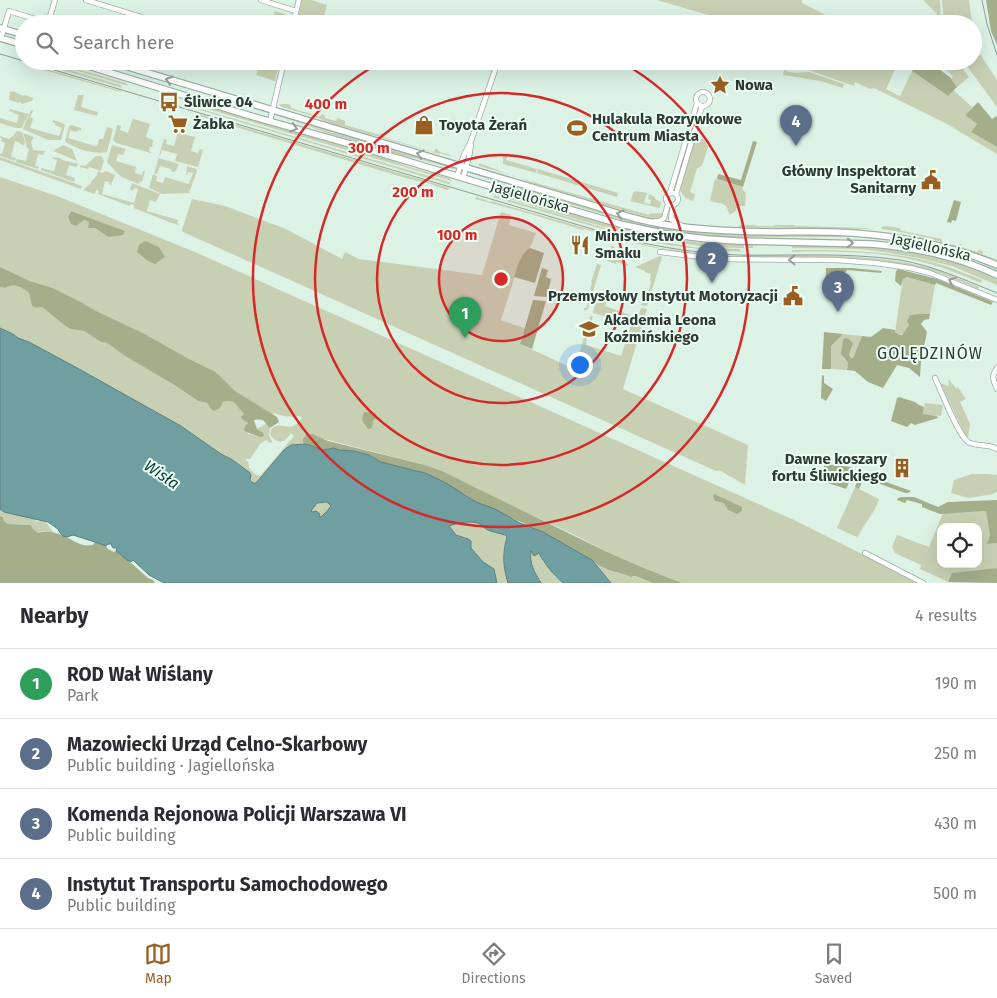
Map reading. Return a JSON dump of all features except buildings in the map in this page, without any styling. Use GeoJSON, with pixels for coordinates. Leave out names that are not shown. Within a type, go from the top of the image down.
{"type":"FeatureCollection","features":[{"type":"Feature","properties":{"kind":"main road"},"geometry":{"type":"LineString","coordinates":[[2,28],[15,32]]}},
{"type":"Feature","properties":{"kind":"main road"},"geometry":{"type":"LineString","coordinates":[[0,38],[15,42]]}},
{"type":"Feature","properties":{"kind":"main road","name":"Jagiellońska"},"geometry":{"type":"LineString","coordinates":[[102,70],[620,224],[666,234],[722,240],[863,243],[894,246],[948,256],[997,275]]}},
{"type":"Feature","properties":{"kind":"main road","name":"Jagiellońska"},"geometry":{"type":"LineString","coordinates":[[138,70],[651,222],[742,232],[832,232],[911,239],[967,253],[997,264]]}},
{"type":"Feature","properties":{"kind":"street"},"geometry":{"type":"LineString","coordinates":[[51,15],[55,0]]}},
{"type":"Feature","properties":{"kind":"street"},"geometry":{"type":"LineString","coordinates":[[86,0],[135,15]]}},
{"type":"Feature","properties":{"kind":"street"},"geometry":{"type":"LineString","coordinates":[[261,0],[296,11]]}},
{"type":"Feature","properties":{"kind":"street"},"geometry":{"type":"LineString","coordinates":[[295,15],[298,0]]}},
{"type":"Feature","properties":{"kind":"street"},"geometry":{"type":"LineString","coordinates":[[0,38],[9,11],[21,15]]}},
{"type":"Feature","properties":{"kind":"street"},"geometry":{"type":"LineString","coordinates":[[270,121],[282,70]]}},
{"type":"Feature","properties":{"kind":"street"},"geometry":{"type":"LineString","coordinates":[[460,177],[469,157],[471,141],[495,70]]}},
{"type":"Feature","properties":{"kind":"street"},"geometry":{"type":"LineString","coordinates":[[670,205],[676,204],[678,200],[676,194],[699,105],[670,193],[665,198],[670,205],[670,219],[683,226]]}},
{"type":"Feature","properties":{"kind":"street"},"geometry":{"type":"LineString","coordinates":[[670,193],[676,194]]}},
{"type":"Feature","properties":{"kind":"street"},"geometry":{"type":"LineString","coordinates":[[651,222],[663,219],[670,205]]}},
{"type":"Feature","properties":{"kind":"street","name":"Jagiellońska"},"geometry":{"type":"LineString","coordinates":[[660,252],[717,259],[836,260],[875,263],[910,268],[936,275],[997,300]]}},
{"type":"Feature","properties":{"kind":"street"},"geometry":{"type":"LineString","coordinates":[[997,368],[992,378],[997,389]]}},
{"type":"Feature","properties":{"kind":"street"},"geometry":{"type":"LineString","coordinates":[[935,378],[965,439],[970,443],[988,445],[997,449]]}},
{"type":"Feature","properties":{"kind":"street"},"geometry":{"type":"LineString","coordinates":[[866,553],[923,583]]}},
{"type":"Feature","properties":{"kind":"green space"},"geometry":{"type":"Polygon","coordinates":[[[302,0],[311,0],[327,5],[324,15],[299,15],[302,0]]]}},
{"type":"Feature","properties":{"kind":"green space"},"geometry":{"type":"Polygon","coordinates":[[[657,0],[802,0],[802,3],[826,15],[708,15],[657,0]]]}},
{"type":"Feature","properties":{"kind":"green space"},"geometry":{"type":"Polygon","coordinates":[[[923,0],[940,0],[941,15],[937,14],[923,0]]]}},
{"type":"Feature","properties":{"kind":"green space"},"geometry":{"type":"Polygon","coordinates":[[[942,0],[969,0],[971,15],[943,15],[942,0]]]}},
{"type":"Feature","properties":{"kind":"green space"},"geometry":{"type":"Polygon","coordinates":[[[986,0],[997,0],[997,45],[991,31],[986,0]]]}},
{"type":"Feature","properties":{"kind":"green space"},"geometry":{"type":"Polygon","coordinates":[[[275,11],[287,15],[274,15],[275,11]]]}},
{"type":"Feature","properties":{"kind":"green space"},"geometry":{"type":"Polygon","coordinates":[[[982,57],[997,80],[997,107],[970,70],[982,70],[982,57]]]}},
{"type":"Feature","properties":{"kind":"green space"},"geometry":{"type":"Polygon","coordinates":[[[44,70],[49,70],[121,92],[44,70]]]}},
{"type":"Feature","properties":{"kind":"green space"},"geometry":{"type":"Polygon","coordinates":[[[63,70],[70,70],[120,85],[122,88],[63,70]]]}},
{"type":"Feature","properties":{"kind":"green space"},"geometry":{"type":"Polygon","coordinates":[[[75,70],[82,70],[126,83],[128,86],[75,70]]]}},
{"type":"Feature","properties":{"kind":"green space"},"geometry":{"type":"Polygon","coordinates":[[[258,70],[278,70],[275,81],[256,75],[258,70]]]}},
{"type":"Feature","properties":{"kind":"green space"},"geometry":{"type":"Polygon","coordinates":[[[784,70],[794,73],[809,72],[844,84],[843,88],[820,81],[783,75],[784,70]]]}},
{"type":"Feature","properties":{"kind":"green space"},"geometry":{"type":"Polygon","coordinates":[[[809,70],[895,70],[886,89],[900,96],[912,71],[948,96],[953,90],[972,107],[965,115],[977,124],[971,132],[997,147],[997,154],[947,124],[874,88],[870,89],[855,82],[854,86],[809,70]]]}},
{"type":"Feature","properties":{"kind":"green space"},"geometry":{"type":"Polygon","coordinates":[[[940,70],[951,78],[957,87],[948,96],[912,71],[940,70]]]}},
{"type":"Feature","properties":{"kind":"green space"},"geometry":{"type":"Polygon","coordinates":[[[946,70],[964,70],[969,77],[957,87],[951,79],[953,76],[946,70]]]}},
{"type":"Feature","properties":{"kind":"green space"},"geometry":{"type":"Polygon","coordinates":[[[10,91],[33,98],[32,101],[22,104],[9,100],[10,91]]]}},
{"type":"Feature","properties":{"kind":"green space"},"geometry":{"type":"Polygon","coordinates":[[[78,95],[84,95],[81,107],[98,112],[97,116],[74,110],[78,95]]]}},
{"type":"Feature","properties":{"kind":"green space"},"geometry":{"type":"Polygon","coordinates":[[[978,102],[992,119],[997,117],[997,147],[971,132],[977,124],[965,115],[978,102]]]}},
{"type":"Feature","properties":{"kind":"green space"},"geometry":{"type":"Polygon","coordinates":[[[202,104],[387,158],[406,166],[449,178],[452,181],[201,107],[202,104]]]}},
{"type":"Feature","properties":{"kind":"green space"},"geometry":{"type":"Polygon","coordinates":[[[279,104],[288,104],[291,108],[320,117],[322,114],[325,118],[336,121],[337,118],[345,121],[345,125],[380,135],[381,133],[383,137],[434,152],[436,148],[440,152],[451,155],[440,154],[333,124],[282,107],[279,104]]]}},
{"type":"Feature","properties":{"kind":"green space"},"geometry":{"type":"Polygon","coordinates":[[[10,109],[29,114],[22,128],[0,123],[0,118],[17,123],[19,115],[9,111],[10,109]]]}},
{"type":"Feature","properties":{"kind":"green space"},"geometry":{"type":"Polygon","coordinates":[[[31,110],[33,111],[30,117],[33,119],[30,128],[59,136],[62,128],[55,125],[52,122],[53,120],[65,125],[61,140],[48,140],[23,129],[31,110]]]}},
{"type":"Feature","properties":{"kind":"green space"},"geometry":{"type":"Polygon","coordinates":[[[200,110],[449,182],[452,185],[200,110]]]}},
{"type":"Feature","properties":{"kind":"green space"},"geometry":{"type":"Polygon","coordinates":[[[199,114],[450,188],[447,190],[409,179],[199,116],[199,114]]]}},
{"type":"Feature","properties":{"kind":"green space"},"geometry":{"type":"Polygon","coordinates":[[[276,116],[452,167],[454,169],[403,156],[276,116]]]}},
{"type":"Feature","properties":{"kind":"green space"},"geometry":{"type":"Polygon","coordinates":[[[133,118],[150,124],[146,137],[153,140],[149,151],[151,153],[116,143],[113,140],[117,125],[121,126],[120,130],[128,133],[133,118]]]}},
{"type":"Feature","properties":{"kind":"green space"},"geometry":{"type":"Polygon","coordinates":[[[69,126],[81,128],[81,131],[70,130],[68,138],[95,146],[97,146],[99,139],[103,139],[107,127],[113,129],[107,152],[85,151],[65,141],[69,126]]]}},
{"type":"Feature","properties":{"kind":"green space"},"geometry":{"type":"Polygon","coordinates":[[[17,131],[22,132],[25,146],[15,141],[11,157],[16,158],[15,161],[0,156],[5,143],[1,141],[2,138],[0,136],[9,139],[17,131]]]}},
{"type":"Feature","properties":{"kind":"green space"},"geometry":{"type":"Polygon","coordinates":[[[178,131],[179,133],[195,137],[191,151],[198,153],[200,149],[203,150],[198,167],[175,161],[177,154],[162,150],[159,156],[164,139],[167,140],[166,144],[174,146],[178,131]]]}},
{"type":"Feature","properties":{"kind":"green space"},"geometry":{"type":"Polygon","coordinates":[[[23,133],[34,137],[31,142],[33,150],[45,151],[43,155],[38,154],[35,166],[39,167],[38,169],[16,162],[17,159],[26,161],[29,149],[27,148],[23,133]]]}},
{"type":"Feature","properties":{"kind":"green space"},"geometry":{"type":"Polygon","coordinates":[[[696,139],[704,139],[708,147],[702,166],[697,168],[690,192],[695,194],[693,201],[685,197],[680,189],[696,139]]]}},
{"type":"Feature","properties":{"kind":"green space"},"geometry":{"type":"Polygon","coordinates":[[[753,141],[757,142],[743,187],[717,179],[718,174],[741,180],[753,141]]]}},
{"type":"Feature","properties":{"kind":"green space"},"geometry":{"type":"Polygon","coordinates":[[[63,145],[72,149],[77,161],[53,151],[63,145]]]}},
{"type":"Feature","properties":{"kind":"green space"},"geometry":{"type":"Polygon","coordinates":[[[112,145],[126,149],[123,155],[118,154],[116,161],[136,167],[135,173],[142,175],[143,171],[145,171],[142,182],[140,181],[139,184],[121,177],[107,162],[112,145]]]}},
{"type":"Feature","properties":{"kind":"green space"},"geometry":{"type":"Polygon","coordinates":[[[505,154],[508,155],[506,160],[537,169],[536,173],[503,164],[505,154]]]}},
{"type":"Feature","properties":{"kind":"green space"},"geometry":{"type":"Polygon","coordinates":[[[96,156],[101,156],[104,160],[101,171],[89,167],[88,169],[80,167],[80,165],[85,166],[96,156]]]}},
{"type":"Feature","properties":{"kind":"green space"},"geometry":{"type":"Polygon","coordinates":[[[0,157],[82,186],[81,189],[0,160],[0,157]]]}},
{"type":"Feature","properties":{"kind":"green space"},"geometry":{"type":"Polygon","coordinates":[[[52,157],[78,164],[76,167],[69,165],[66,175],[75,178],[74,182],[41,170],[41,168],[54,171],[57,160],[52,157]]]}},
{"type":"Feature","properties":{"kind":"green space"},"geometry":{"type":"Polygon","coordinates":[[[158,158],[179,164],[175,172],[160,166],[157,174],[154,173],[158,158]]]}},
{"type":"Feature","properties":{"kind":"green space"},"geometry":{"type":"Polygon","coordinates":[[[479,163],[509,174],[479,166],[479,163]]]}},
{"type":"Feature","properties":{"kind":"green space"},"geometry":{"type":"Polygon","coordinates":[[[187,166],[197,171],[189,193],[162,194],[149,188],[153,174],[157,176],[156,181],[163,183],[165,177],[189,184],[193,173],[188,172],[186,175],[187,166]]]}},
{"type":"Feature","properties":{"kind":"green space"},"geometry":{"type":"Polygon","coordinates":[[[538,169],[618,193],[617,197],[537,173],[538,169]]]}},
{"type":"Feature","properties":{"kind":"green space"},"geometry":{"type":"Polygon","coordinates":[[[98,171],[102,173],[106,171],[115,175],[111,185],[105,181],[102,194],[134,203],[138,189],[130,190],[132,183],[160,194],[156,202],[150,200],[147,211],[178,220],[177,223],[179,225],[134,208],[134,205],[131,204],[130,206],[98,194],[99,191],[96,190],[95,194],[83,190],[91,183],[98,171]]]}},
{"type":"Feature","properties":{"kind":"green space"},"geometry":{"type":"Polygon","coordinates":[[[0,177],[57,196],[195,252],[794,520],[920,583],[682,583],[607,552],[473,486],[425,465],[324,439],[303,439],[303,442],[306,444],[293,445],[288,448],[256,484],[253,483],[231,459],[181,426],[29,342],[23,340],[20,342],[13,334],[0,328],[0,287],[17,286],[23,289],[29,293],[32,306],[36,308],[42,307],[70,329],[84,331],[101,342],[107,343],[198,401],[207,403],[210,408],[220,408],[223,402],[227,401],[234,402],[245,416],[248,424],[248,434],[260,437],[257,429],[266,424],[270,428],[269,435],[272,442],[270,443],[266,440],[260,444],[250,459],[246,459],[249,468],[256,475],[260,476],[294,436],[291,433],[284,440],[276,440],[270,433],[273,427],[293,426],[302,418],[274,413],[272,415],[235,391],[214,371],[53,288],[30,281],[0,267],[0,177]],[[71,211],[68,217],[89,222],[108,237],[124,231],[71,211]]]}},
{"type":"Feature","properties":{"kind":"green space"},"geometry":{"type":"Polygon","coordinates":[[[518,178],[649,215],[664,214],[658,219],[636,214],[518,178]]]}},
{"type":"Feature","properties":{"kind":"green space"},"geometry":{"type":"Polygon","coordinates":[[[715,179],[743,187],[742,189],[746,193],[745,206],[737,206],[736,211],[729,214],[724,205],[710,200],[715,179]]]}},
{"type":"Feature","properties":{"kind":"green space"},"geometry":{"type":"Polygon","coordinates":[[[508,186],[522,188],[634,221],[683,231],[739,235],[871,237],[731,237],[672,232],[639,225],[508,186]]]}},
{"type":"Feature","properties":{"kind":"green space"},"geometry":{"type":"Polygon","coordinates":[[[635,191],[647,193],[644,203],[650,204],[649,194],[655,197],[655,199],[661,202],[660,207],[631,201],[635,191]]]}},
{"type":"Feature","properties":{"kind":"green space"},"geometry":{"type":"Polygon","coordinates":[[[494,192],[660,237],[693,242],[753,245],[753,248],[747,248],[747,245],[744,245],[744,248],[712,247],[648,237],[555,213],[493,194],[494,192]]]}},
{"type":"Feature","properties":{"kind":"green space"},"geometry":{"type":"Polygon","coordinates":[[[493,195],[650,240],[699,248],[740,249],[740,251],[753,252],[689,248],[642,240],[493,197],[493,195]]]}},
{"type":"Feature","properties":{"kind":"green space"},"geometry":{"type":"Polygon","coordinates":[[[476,197],[623,239],[659,248],[691,252],[690,255],[688,253],[650,247],[583,230],[475,199],[476,197]]]}},
{"type":"Feature","properties":{"kind":"green space"},"geometry":{"type":"Polygon","coordinates":[[[192,199],[225,206],[286,229],[342,259],[345,252],[359,259],[482,275],[501,212],[511,215],[509,225],[536,233],[530,248],[521,257],[501,320],[524,328],[520,344],[574,369],[577,358],[580,357],[590,316],[593,316],[586,345],[621,356],[631,324],[629,323],[631,315],[638,317],[641,308],[647,309],[623,389],[748,445],[745,485],[719,470],[716,471],[183,232],[192,199]]]}},
{"type":"Feature","properties":{"kind":"green space"},"geometry":{"type":"Polygon","coordinates":[[[954,200],[961,202],[956,221],[952,220],[951,223],[947,222],[954,200]]]}},
{"type":"Feature","properties":{"kind":"green space"},"geometry":{"type":"Polygon","coordinates":[[[71,211],[125,231],[123,235],[108,237],[95,228],[88,228],[89,222],[84,220],[76,226],[71,224],[68,217],[71,211]]]}},
{"type":"Feature","properties":{"kind":"green space"},"geometry":{"type":"Polygon","coordinates":[[[739,225],[869,228],[739,227],[739,225]]]}},
{"type":"Feature","properties":{"kind":"green space"},"geometry":{"type":"Polygon","coordinates":[[[885,226],[942,239],[942,242],[958,246],[961,244],[961,247],[977,252],[979,250],[983,251],[982,254],[997,261],[940,242],[882,229],[881,227],[885,226]]]}},
{"type":"Feature","properties":{"kind":"green space"},"geometry":{"type":"Polygon","coordinates":[[[145,241],[159,247],[165,257],[155,264],[148,261],[137,252],[139,245],[145,241]]]}},
{"type":"Feature","properties":{"kind":"green space"},"geometry":{"type":"Polygon","coordinates":[[[612,245],[629,266],[607,261],[612,245]]]}},
{"type":"Feature","properties":{"kind":"green space"},"geometry":{"type":"Polygon","coordinates":[[[792,246],[876,247],[912,252],[947,260],[981,272],[997,280],[997,285],[952,266],[919,258],[859,249],[792,248],[792,246]]]}},
{"type":"Feature","properties":{"kind":"green space"},"geometry":{"type":"Polygon","coordinates":[[[530,248],[544,253],[535,283],[514,277],[521,257],[530,248]]]}},
{"type":"Feature","properties":{"kind":"green space"},"geometry":{"type":"Polygon","coordinates":[[[792,250],[884,253],[903,256],[950,267],[982,280],[981,283],[937,266],[896,256],[844,252],[792,252],[792,250]]]}},
{"type":"Feature","properties":{"kind":"green space"},"geometry":{"type":"Polygon","coordinates":[[[743,255],[858,257],[904,262],[933,269],[979,287],[978,289],[934,272],[882,261],[790,257],[743,258],[743,255]]]}},
{"type":"Feature","properties":{"kind":"green space"},"geometry":{"type":"Polygon","coordinates":[[[660,256],[662,257],[647,306],[641,305],[645,303],[646,301],[644,300],[647,298],[651,274],[635,267],[660,256]]]}},
{"type":"Feature","properties":{"kind":"green space"},"geometry":{"type":"Polygon","coordinates":[[[597,264],[601,265],[588,309],[584,311],[592,291],[590,290],[591,282],[597,264]]]}},
{"type":"Feature","properties":{"kind":"green space"},"geometry":{"type":"Polygon","coordinates":[[[0,267],[30,281],[53,288],[214,371],[235,391],[277,417],[279,422],[270,428],[263,420],[254,420],[257,429],[263,433],[264,436],[260,437],[244,430],[248,423],[241,417],[244,414],[234,402],[223,402],[220,408],[214,411],[207,403],[198,401],[107,343],[101,342],[84,331],[70,329],[42,307],[36,308],[32,306],[29,293],[23,289],[17,286],[0,287],[0,267]]]}},
{"type":"Feature","properties":{"kind":"green space"},"geometry":{"type":"Polygon","coordinates":[[[542,268],[548,270],[546,277],[551,279],[547,297],[534,296],[542,268]]]}},
{"type":"Feature","properties":{"kind":"green space"},"geometry":{"type":"Polygon","coordinates":[[[826,268],[882,271],[881,273],[847,270],[840,283],[853,288],[851,293],[835,293],[834,295],[825,294],[826,268]]]}},
{"type":"Feature","properties":{"kind":"green space"},"geometry":{"type":"Polygon","coordinates":[[[898,269],[937,279],[993,302],[991,305],[936,283],[935,285],[907,277],[903,279],[901,286],[895,281],[898,269]]]}},
{"type":"Feature","properties":{"kind":"green space"},"geometry":{"type":"Polygon","coordinates":[[[907,277],[935,285],[930,314],[910,315],[907,329],[900,335],[895,332],[903,278],[907,277]]]}},
{"type":"Feature","properties":{"kind":"green space"},"geometry":{"type":"Polygon","coordinates":[[[603,291],[610,293],[605,306],[630,315],[627,323],[623,320],[593,313],[595,301],[597,302],[598,299],[596,298],[597,294],[602,295],[603,291]]]}},
{"type":"Feature","properties":{"kind":"green space"},"geometry":{"type":"Polygon","coordinates":[[[533,300],[546,301],[532,349],[520,344],[533,300]]]}},
{"type":"Feature","properties":{"kind":"green space"},"geometry":{"type":"Polygon","coordinates":[[[930,314],[929,319],[924,320],[921,324],[927,332],[921,360],[920,377],[909,368],[897,365],[883,388],[868,382],[855,371],[847,370],[848,363],[841,354],[845,338],[853,343],[849,355],[853,358],[862,336],[871,337],[883,328],[895,330],[895,332],[902,335],[909,325],[907,321],[910,315],[930,314]]]}},
{"type":"Feature","properties":{"kind":"green space"},"geometry":{"type":"Polygon","coordinates":[[[824,332],[843,334],[831,346],[831,369],[822,369],[824,332]]]}},
{"type":"Feature","properties":{"kind":"green space"},"geometry":{"type":"Polygon","coordinates":[[[843,334],[862,336],[853,358],[849,355],[852,347],[843,358],[848,363],[847,370],[831,369],[831,346],[843,334]]]}},
{"type":"Feature","properties":{"kind":"green space"},"geometry":{"type":"Polygon","coordinates":[[[822,375],[824,376],[824,383],[833,389],[826,401],[821,398],[822,375]]]}},
{"type":"Feature","properties":{"kind":"green space"},"geometry":{"type":"Polygon","coordinates":[[[948,379],[957,389],[957,386],[966,399],[960,402],[970,424],[968,438],[940,383],[949,386],[948,379]]]}},
{"type":"Feature","properties":{"kind":"green space"},"geometry":{"type":"Polygon","coordinates":[[[899,397],[924,407],[923,414],[937,416],[938,418],[915,425],[911,423],[907,427],[891,421],[897,398],[899,397]]]}},
{"type":"Feature","properties":{"kind":"green space"},"geometry":{"type":"Polygon","coordinates":[[[925,403],[943,405],[941,416],[923,414],[925,403]]]}},
{"type":"Feature","properties":{"kind":"green space"},"geometry":{"type":"Polygon","coordinates":[[[364,412],[375,413],[377,416],[373,421],[372,428],[368,429],[362,420],[364,412]]]}},
{"type":"Feature","properties":{"kind":"green space"},"geometry":{"type":"Polygon","coordinates":[[[307,434],[425,465],[444,472],[607,552],[682,583],[653,583],[635,576],[632,577],[609,570],[543,532],[476,502],[466,495],[415,470],[381,462],[369,455],[354,451],[334,448],[323,450],[303,443],[303,439],[307,434]]]}},
{"type":"Feature","properties":{"kind":"green space"},"geometry":{"type":"Polygon","coordinates":[[[825,464],[851,467],[850,471],[852,472],[846,489],[828,483],[831,473],[822,471],[825,464]]]}},
{"type":"Feature","properties":{"kind":"green space"},"geometry":{"type":"Polygon","coordinates":[[[861,473],[911,491],[905,493],[864,478],[859,489],[855,487],[861,473]]]}},
{"type":"Feature","properties":{"kind":"green space"},"geometry":{"type":"Polygon","coordinates":[[[972,474],[997,475],[997,492],[969,498],[951,493],[954,480],[972,474]]]}},
{"type":"Feature","properties":{"kind":"green space"},"geometry":{"type":"Polygon","coordinates":[[[855,487],[879,499],[875,509],[857,537],[837,528],[855,487]]]}},
{"type":"Feature","properties":{"kind":"green space"},"geometry":{"type":"Polygon","coordinates":[[[714,494],[742,507],[742,511],[737,514],[728,510],[724,503],[715,501],[714,494]]]}},
{"type":"Feature","properties":{"kind":"green space"},"geometry":{"type":"Polygon","coordinates":[[[902,497],[914,497],[938,507],[948,502],[997,500],[997,543],[987,544],[990,535],[986,511],[940,514],[922,507],[922,504],[907,500],[905,503],[897,500],[902,497]]]}},
{"type":"Feature","properties":{"kind":"green space"},"geometry":{"type":"Polygon","coordinates":[[[330,500],[342,506],[317,521],[309,514],[317,503],[326,503],[330,500]]]}},
{"type":"Feature","properties":{"kind":"green space"},"geometry":{"type":"Polygon","coordinates":[[[0,509],[4,512],[35,519],[37,522],[45,521],[54,533],[43,531],[38,533],[31,525],[8,524],[0,516],[0,509]]]}},
{"type":"Feature","properties":{"kind":"green space"},"geometry":{"type":"Polygon","coordinates":[[[986,511],[990,535],[987,544],[997,543],[997,568],[952,573],[948,582],[920,569],[921,565],[895,553],[892,547],[897,535],[929,547],[937,528],[937,568],[982,568],[982,523],[939,523],[943,513],[986,511]]]}},
{"type":"Feature","properties":{"kind":"green space"},"geometry":{"type":"Polygon","coordinates":[[[470,514],[507,537],[503,560],[508,583],[497,583],[493,568],[483,562],[471,548],[466,538],[456,535],[449,526],[470,514]]]}},
{"type":"Feature","properties":{"kind":"green space"},"geometry":{"type":"Polygon","coordinates":[[[0,516],[8,524],[31,525],[38,533],[52,532],[77,543],[93,545],[95,542],[106,546],[108,549],[121,554],[155,583],[0,583],[0,516]]]}},
{"type":"Feature","properties":{"kind":"green space"},"geometry":{"type":"Polygon","coordinates":[[[531,550],[539,553],[543,562],[563,583],[541,583],[532,563],[531,550]]]}},
{"type":"Feature","properties":{"kind":"green space"},"geometry":{"type":"Polygon","coordinates":[[[592,560],[609,570],[653,583],[611,583],[592,560]]]}},
{"type":"Feature","properties":{"kind":"green space"},"geometry":{"type":"Polygon","coordinates":[[[997,568],[997,583],[948,582],[952,573],[997,568]]]}},
{"type":"Feature","properties":{"kind":"water","name":"Wisła"},"geometry":{"type":"Polygon","coordinates":[[[0,328],[79,369],[181,426],[249,472],[251,475],[250,480],[253,483],[256,483],[284,450],[291,445],[306,444],[323,450],[334,448],[369,455],[381,462],[425,473],[446,483],[476,502],[543,532],[592,560],[611,583],[563,583],[539,553],[534,556],[531,551],[532,564],[541,583],[508,583],[504,560],[507,537],[488,530],[480,524],[469,522],[449,526],[456,535],[471,541],[471,548],[483,562],[494,569],[497,583],[164,583],[149,575],[133,560],[131,562],[127,560],[111,544],[106,546],[73,535],[63,536],[58,529],[48,522],[4,512],[0,509],[0,328]],[[327,502],[317,503],[311,511],[316,511],[321,517],[331,506],[327,502]]]}},
{"type":"Feature","properties":{"kind":"tram line"},"geometry":{"type":"LineString","coordinates":[[0,54],[15,58]]}},
{"type":"Feature","properties":{"kind":"tram line"},"geometry":{"type":"LineString","coordinates":[[54,70],[626,239],[667,247],[722,254],[838,255],[900,260],[961,278],[997,293]]}},
{"type":"Feature","properties":{"kind":"railway"},"geometry":{"type":"LineString","coordinates":[[982,0],[997,55]]}},
{"type":"Feature","properties":{"kind":"place","name":"Nowa"},"geometry":{"type":"Point","coordinates":[720,85]}},
{"type":"Feature","properties":{"kind":"place","name":"Śliwice 04"},"geometry":{"type":"Point","coordinates":[169,102]}},
{"type":"Feature","properties":{"kind":"place","name":"Żabka"},"geometry":{"type":"Point","coordinates":[178,124]}},
{"type":"Feature","properties":{"kind":"place","name":"Toyota Żerań"},"geometry":{"type":"Point","coordinates":[424,125]}},
{"type":"Feature","properties":{"kind":"place","name":"Hulakula Rozrywkowe Centrum Miasta"},"geometry":{"type":"Point","coordinates":[577,128]}},
{"type":"Feature","properties":{"kind":"place","name":"Instytut Transportu Samochodowego"},"geometry":{"type":"Point","coordinates":[796,146]}},
{"type":"Feature","properties":{"kind":"place","name":"Główny Inspektorat Sanitarny"},"geometry":{"type":"Point","coordinates":[931,180]}},
{"type":"Feature","properties":{"kind":"place","name":"Ministerstwo Smaku"},"geometry":{"type":"Point","coordinates":[580,245]}},
{"type":"Feature","properties":{"kind":"place","name":"Mazowiecki Urząd Celno-Skarbowy"},"geometry":{"type":"Point","coordinates":[712,283]}},
{"type":"Feature","properties":{"kind":"place","name":"Przemysłowy Instytut Motoryzacji"},"geometry":{"type":"Point","coordinates":[793,296]}},
{"type":"Feature","properties":{"kind":"place","name":"Komenda Rejonowa Policji Warszawa VI"},"geometry":{"type":"Point","coordinates":[838,312]}},
{"type":"Feature","properties":{"kind":"place","name":"Akademia Leona Koźmińskiego"},"geometry":{"type":"Point","coordinates":[589,329]}},
{"type":"Feature","properties":{"kind":"place","name":"ROD Wał Wiślany"},"geometry":{"type":"Point","coordinates":[465,338]}},
{"type":"Feature","properties":{"kind":"place","name":"Dawne koszary fortu Śliwickiego"},"geometry":{"type":"Point","coordinates":[902,468]}},
{"type":"Feature","properties":{"kind":"district","name":"GOLĘDZINÓW"},"geometry":{"type":"Point","coordinates":[930,353]}}]}
